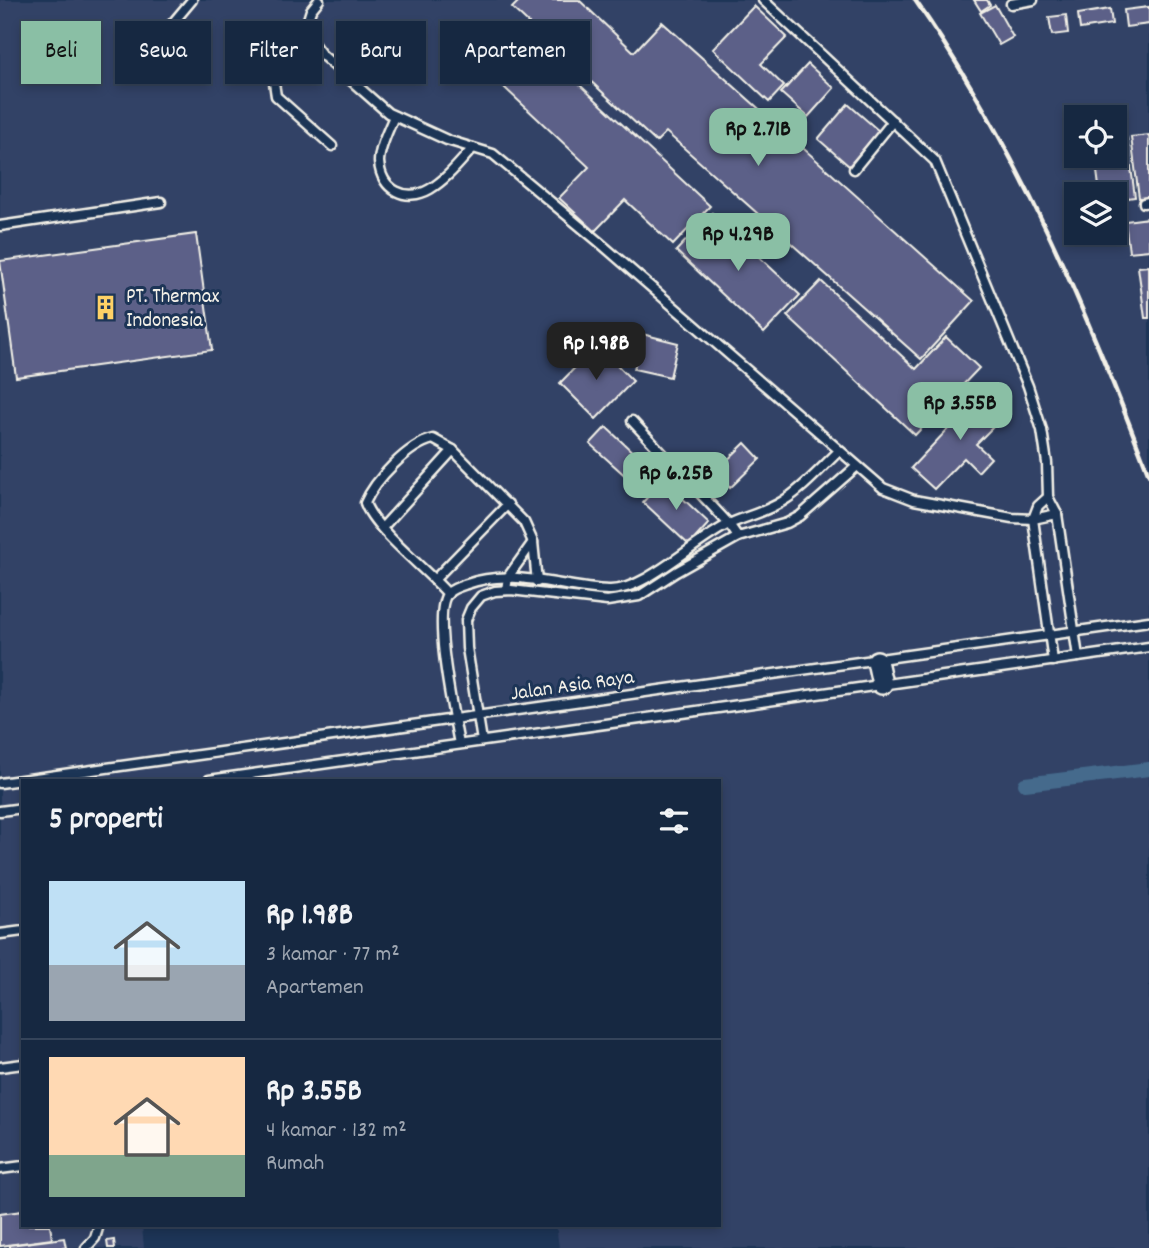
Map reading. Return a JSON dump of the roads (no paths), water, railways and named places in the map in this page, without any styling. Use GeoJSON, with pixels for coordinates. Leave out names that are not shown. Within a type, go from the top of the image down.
{"type":"FeatureCollection","features":[{"type":"Feature","properties":{"kind":"street"},"geometry":{"type":"LineString","coordinates":[[877,661],[882,684]]}},
{"type":"Feature","properties":{"kind":"lane"},"geometry":{"type":"LineString","coordinates":[[175,21],[192,0]]}},
{"type":"Feature","properties":{"kind":"lane"},"geometry":{"type":"LineString","coordinates":[[308,21],[319,0]]}},
{"type":"Feature","properties":{"kind":"lane"},"geometry":{"type":"LineString","coordinates":[[762,0],[935,161],[1028,386],[1039,419],[1047,463],[1048,497],[1057,514],[1078,657]]}},
{"type":"Feature","properties":{"kind":"lane"},"geometry":{"type":"LineString","coordinates":[[1011,4],[1034,0]]}},
{"type":"Feature","properties":{"kind":"lane"},"geometry":{"type":"LineString","coordinates":[[322,55],[388,113],[447,140],[493,154],[710,337],[838,452],[883,488],[914,499],[1012,519],[1033,519],[1057,514]]}},
{"type":"Feature","properties":{"kind":"lane"},"geometry":{"type":"LineString","coordinates":[[274,84],[276,96],[332,146]]}},
{"type":"Feature","properties":{"kind":"lane"},"geometry":{"type":"LineString","coordinates":[[394,116],[379,161],[390,189],[400,195],[413,196],[429,190],[445,178],[473,148]]}},
{"type":"Feature","properties":{"kind":"lane"},"geometry":{"type":"LineString","coordinates":[[855,169],[893,121]]}},
{"type":"Feature","properties":{"kind":"lane"},"geometry":{"type":"LineString","coordinates":[[0,226],[161,202]]}},
{"type":"Feature","properties":{"kind":"lane"},"geometry":{"type":"LineString","coordinates":[[632,421],[729,524],[738,537]]}},
{"type":"Feature","properties":{"kind":"lane"},"geometry":{"type":"LineString","coordinates":[[448,594],[382,528],[369,513],[365,503],[370,492],[400,460],[420,442],[433,439],[453,450],[524,522],[533,542],[537,579],[535,592]]}},
{"type":"Feature","properties":{"kind":"lane"},"geometry":{"type":"LineString","coordinates":[[382,528],[453,450]]}},
{"type":"Feature","properties":{"kind":"lane"},"geometry":{"type":"LineString","coordinates":[[459,744],[443,651],[441,606],[448,594],[456,588],[484,578],[537,579],[610,590],[635,586],[729,524],[782,502],[810,481],[838,452]]}},
{"type":"Feature","properties":{"kind":"lane"},"geometry":{"type":"LineString","coordinates":[[482,741],[467,648],[466,620],[471,608],[481,596],[506,590],[607,601],[639,596],[738,537],[787,523],[800,516],[856,467]]}},
{"type":"Feature","properties":{"kind":"lane"},"geometry":{"type":"LineString","coordinates":[[1048,497],[1038,506],[1033,519],[1053,661]]}},
{"type":"Feature","properties":{"kind":"lane"},"geometry":{"type":"LineString","coordinates":[[435,579],[508,504]]}},
{"type":"Feature","properties":{"kind":"lane"},"geometry":{"type":"LineString","coordinates":[[506,590],[508,577],[533,542]]}},
{"type":"Feature","properties":{"kind":"lane","name":"Jalan Asia Raya"},"geometry":{"type":"LineString","coordinates":[[28,779],[1149,621]]}},
{"type":"Feature","properties":{"kind":"lane","name":"Jalan Asia Raya"},"geometry":{"type":"LineString","coordinates":[[216,779],[1149,647]]}},
{"type":"Feature","properties":{"kind":"lane","name":"Jalan Asia Raya"},"geometry":{"type":"LineString","coordinates":[[0,783],[21,780]]}},
{"type":"Feature","properties":{"kind":"lane"},"geometry":{"type":"LineString","coordinates":[[0,811],[21,808]]}},
{"type":"Feature","properties":{"kind":"lane"},"geometry":{"type":"LineString","coordinates":[[0,934],[21,931]]}},
{"type":"Feature","properties":{"kind":"lane"},"geometry":{"type":"LineString","coordinates":[[0,1067],[21,1064]]}},
{"type":"Feature","properties":{"kind":"lane"},"geometry":{"type":"LineString","coordinates":[[0,1169],[21,1166]]}},
{"type":"Feature","properties":{"kind":"lane"},"geometry":{"type":"LineString","coordinates":[[86,1248],[95,1238],[98,1227]]}},
{"type":"Feature","properties":{"kind":"waterway"},"geometry":{"type":"LineString","coordinates":[[1025,784],[1149,769]]}},
{"type":"Feature","properties":{"kind":"railway"},"geometry":{"type":"LineString","coordinates":[[915,0],[986,113],[1047,230],[1149,475]]}},
{"type":"Feature","properties":{"kind":"place","name":"PT. Thermax Indonesia"},"geometry":{"type":"Point","coordinates":[106,307]}}]}
